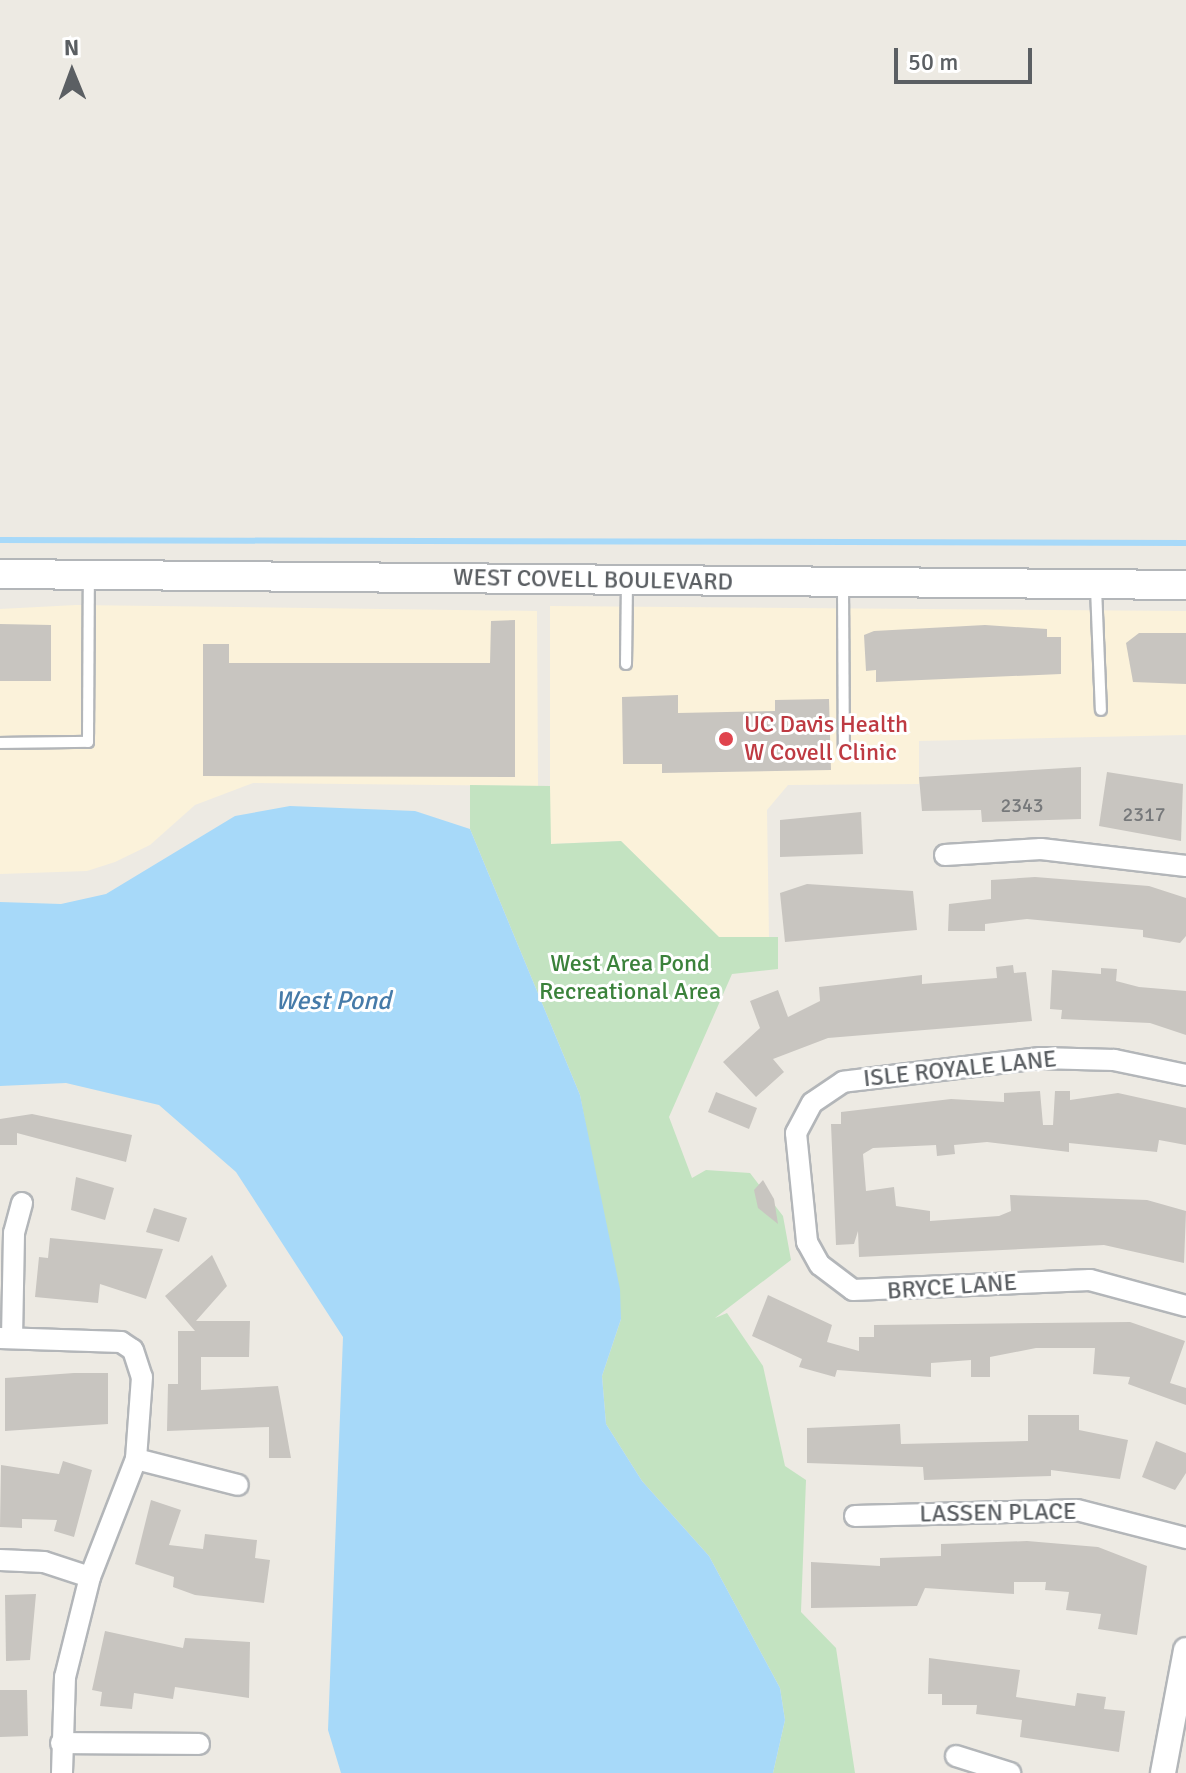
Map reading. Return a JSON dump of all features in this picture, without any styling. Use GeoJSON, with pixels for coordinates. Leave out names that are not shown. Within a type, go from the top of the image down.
{"type":"FeatureCollection","features":[{"type":"Feature","properties":{"kind":"main road","name":"WEST COVELL BOULEVARD"},"geometry":{"type":"LineString","coordinates":[[0,574],[843,585],[1186,585]]}},
{"type":"Feature","properties":{"kind":"street"},"geometry":{"type":"LineString","coordinates":[[945,855],[1041,849],[1186,866]]}},
{"type":"Feature","properties":{"kind":"street","name":"ISLE ROYALE LANE"},"geometry":{"type":"LineString","coordinates":[[799,1171],[802,1117],[843,1082],[1040,1058],[1114,1060],[1186,1075]]}},
{"type":"Feature","properties":{"kind":"street","name":"BRYCE LANE"},"geometry":{"type":"LineString","coordinates":[[799,1171],[812,1255],[853,1290],[1090,1280],[1186,1306]]}},
{"type":"Feature","properties":{"kind":"street"},"geometry":{"type":"LineString","coordinates":[[22,1203],[14,1233],[6,1338],[106,1339],[133,1350],[142,1377],[136,1459],[90,1577],[65,1677],[62,1773]]}},
{"type":"Feature","properties":{"kind":"street"},"geometry":{"type":"LineString","coordinates":[[136,1459],[238,1485]]}},
{"type":"Feature","properties":{"kind":"street","name":"LASSEN PLACE"},"geometry":{"type":"LineString","coordinates":[[855,1516],[1065,1509],[1186,1538]]}},
{"type":"Feature","properties":{"kind":"street"},"geometry":{"type":"LineString","coordinates":[[0,1560],[44,1562],[90,1577]]}},
{"type":"Feature","properties":{"kind":"street"},"geometry":{"type":"LineString","coordinates":[[1163,1773],[1186,1650]]}},
{"type":"Feature","properties":{"kind":"street"},"geometry":{"type":"LineString","coordinates":[[61,1743],[199,1744]]}},
{"type":"Feature","properties":{"kind":"street"},"geometry":{"type":"LineString","coordinates":[[956,1756],[1010,1773]]}},
{"type":"Feature","properties":{"kind":"lane"},"geometry":{"type":"LineString","coordinates":[[0,743],[88,742],[89,573]]}},
{"type":"Feature","properties":{"kind":"lane"},"geometry":{"type":"LineString","coordinates":[[626,664],[627,581]]}},
{"type":"Feature","properties":{"kind":"lane"},"geometry":{"type":"LineString","coordinates":[[1096,584],[1101,710]]}},
{"type":"Feature","properties":{"kind":"lane"},"geometry":{"type":"LineString","coordinates":[[843,585],[844,754]]}},
{"type":"Feature","properties":{"kind":"shaded area"},"geometry":{"type":"Polygon","coordinates":[[[76,605],[537,611],[538,786],[253,783],[195,805],[150,845],[115,862],[87,871],[0,874],[0,609],[76,605]]]}},
{"type":"Feature","properties":{"kind":"shaded area"},"geometry":{"type":"Polygon","coordinates":[[[550,606],[1186,611],[1186,735],[919,741],[919,784],[788,785],[767,810],[769,937],[719,937],[621,841],[550,844],[550,606]]]}},
{"type":"Feature","properties":{"kind":"green space","name":"West Area Pond Recreational Area"},"geometry":{"type":"Polygon","coordinates":[[[470,785],[550,786],[551,844],[621,841],[719,937],[778,937],[778,969],[732,974],[669,1117],[692,1178],[706,1170],[750,1173],[783,1216],[791,1260],[715,1318],[727,1313],[763,1366],[785,1466],[806,1480],[801,1612],[836,1648],[855,1773],[773,1773],[785,1720],[780,1688],[709,1556],[642,1481],[606,1424],[602,1376],[621,1319],[580,1095],[470,829],[470,785]]]}},
{"type":"Feature","properties":{"kind":"water","name":"West Pond"},"geometry":{"type":"Polygon","coordinates":[[[290,806],[415,811],[470,829],[580,1095],[620,1289],[621,1319],[602,1376],[606,1424],[642,1481],[709,1556],[780,1688],[785,1720],[773,1773],[341,1773],[328,1730],[343,1337],[236,1172],[159,1105],[66,1083],[0,1086],[0,902],[61,904],[106,894],[235,816],[290,806]]]}},
{"type":"Feature","properties":{"kind":"building"},"geometry":{"type":"Polygon","coordinates":[[[515,620],[515,777],[203,776],[203,644],[229,644],[229,663],[490,663],[491,621],[515,620]]]}},
{"type":"Feature","properties":{"kind":"building"},"geometry":{"type":"Polygon","coordinates":[[[0,624],[51,625],[51,681],[0,681],[0,624]]]}},
{"type":"Feature","properties":{"kind":"building"},"geometry":{"type":"Polygon","coordinates":[[[985,625],[1047,629],[1047,637],[1061,637],[1061,674],[876,682],[876,670],[866,671],[864,635],[874,631],[985,625]]]}},
{"type":"Feature","properties":{"kind":"building"},"geometry":{"type":"Polygon","coordinates":[[[1139,633],[1186,633],[1186,684],[1133,682],[1126,643],[1139,633]]]}},
{"type":"Feature","properties":{"kind":"building","name":"UC Davis Health W Covell Clinic"},"geometry":{"type":"Polygon","coordinates":[[[678,695],[678,713],[775,711],[775,700],[829,699],[831,770],[662,773],[662,764],[623,764],[622,697],[678,695]]]}},
{"type":"Feature","properties":{"kind":"building"},"geometry":{"type":"Polygon","coordinates":[[[1081,767],[1081,819],[982,822],[981,810],[922,811],[919,777],[1081,767]]]}},
{"type":"Feature","properties":{"kind":"building"},"geometry":{"type":"Polygon","coordinates":[[[1107,772],[1183,784],[1181,841],[1099,826],[1107,772]]]}},
{"type":"Feature","properties":{"kind":"building"},"geometry":{"type":"Polygon","coordinates":[[[861,812],[863,854],[780,857],[780,820],[861,812]]]}},
{"type":"Feature","properties":{"kind":"building"},"geometry":{"type":"Polygon","coordinates":[[[1035,877],[1149,886],[1186,898],[1186,936],[1180,943],[1143,937],[1143,930],[1027,919],[985,924],[985,931],[948,931],[949,904],[991,899],[991,880],[1035,877]]]}},
{"type":"Feature","properties":{"kind":"building"},"geometry":{"type":"Polygon","coordinates":[[[807,884],[913,891],[917,930],[785,942],[780,893],[807,884]]]}},
{"type":"Feature","properties":{"kind":"building"},"geometry":{"type":"Polygon","coordinates":[[[1013,965],[1014,973],[1026,972],[1032,1021],[828,1038],[773,1059],[784,1072],[756,1097],[723,1062],[760,1028],[750,1001],[778,990],[788,1017],[820,1001],[819,987],[922,975],[922,984],[997,978],[996,967],[1013,965]]]}},
{"type":"Feature","properties":{"kind":"building"},"geometry":{"type":"Polygon","coordinates":[[[1101,968],[1117,969],[1116,981],[1139,987],[1186,991],[1186,1035],[1150,1023],[1061,1019],[1062,1010],[1050,1009],[1052,970],[1101,974],[1101,968]]]}},
{"type":"Feature","properties":{"kind":"building"},"geometry":{"type":"Polygon","coordinates":[[[1040,1091],[1043,1125],[1053,1125],[1055,1091],[1070,1091],[1070,1100],[1118,1093],[1186,1108],[1186,1145],[1159,1140],[1157,1152],[1069,1143],[1069,1152],[987,1142],[954,1145],[955,1154],[937,1156],[936,1145],[873,1148],[863,1154],[866,1191],[894,1187],[896,1206],[930,1211],[930,1221],[999,1216],[1011,1211],[1010,1195],[1147,1200],[1186,1211],[1184,1263],[1104,1245],[859,1257],[858,1231],[854,1244],[836,1245],[831,1124],[841,1124],[841,1112],[951,1099],[1004,1102],[1004,1093],[1040,1091]]]}},
{"type":"Feature","properties":{"kind":"building"},"geometry":{"type":"Polygon","coordinates":[[[716,1092],[757,1108],[749,1129],[708,1112],[716,1092]]]}},
{"type":"Feature","properties":{"kind":"building"},"geometry":{"type":"Polygon","coordinates":[[[32,1114],[132,1135],[126,1162],[17,1133],[17,1145],[0,1145],[0,1119],[32,1114]]]}},
{"type":"Feature","properties":{"kind":"building"},"geometry":{"type":"Polygon","coordinates":[[[76,1177],[114,1188],[105,1220],[71,1210],[76,1177]]]}},
{"type":"Feature","properties":{"kind":"building"},"geometry":{"type":"Polygon","coordinates":[[[763,1180],[774,1199],[778,1224],[758,1208],[754,1190],[763,1180]]]}},
{"type":"Feature","properties":{"kind":"building"},"geometry":{"type":"Polygon","coordinates":[[[154,1208],[187,1218],[179,1242],[146,1232],[154,1208]]]}},
{"type":"Feature","properties":{"kind":"building"},"geometry":{"type":"Polygon","coordinates":[[[50,1238],[163,1249],[146,1299],[100,1284],[98,1303],[35,1297],[39,1257],[48,1258],[50,1238]]]}},
{"type":"Feature","properties":{"kind":"building"},"geometry":{"type":"Polygon","coordinates":[[[212,1255],[227,1286],[196,1321],[250,1321],[249,1357],[201,1357],[201,1390],[278,1386],[291,1458],[269,1458],[269,1427],[167,1431],[168,1384],[178,1384],[178,1331],[195,1331],[165,1296],[212,1255]]]}},
{"type":"Feature","properties":{"kind":"building"},"geometry":{"type":"Polygon","coordinates":[[[768,1295],[832,1325],[827,1342],[859,1351],[859,1337],[874,1337],[874,1325],[1130,1322],[1185,1341],[1170,1383],[1186,1388],[1186,1405],[1128,1384],[1130,1377],[1093,1374],[1095,1348],[1036,1348],[990,1357],[990,1377],[971,1377],[971,1360],[931,1363],[931,1377],[837,1370],[835,1377],[799,1367],[802,1359],[752,1336],[768,1295]]]}},
{"type":"Feature","properties":{"kind":"building"},"geometry":{"type":"Polygon","coordinates":[[[108,1373],[108,1424],[5,1431],[5,1378],[108,1373]]]}},
{"type":"Feature","properties":{"kind":"building"},"geometry":{"type":"Polygon","coordinates":[[[1028,1415],[1079,1415],[1079,1430],[1128,1440],[1120,1479],[1051,1470],[1051,1476],[924,1480],[923,1467],[807,1463],[807,1428],[900,1424],[901,1444],[1028,1441],[1028,1415]]]}},
{"type":"Feature","properties":{"kind":"building"},"geometry":{"type":"Polygon","coordinates":[[[1156,1441],[1186,1453],[1186,1473],[1175,1490],[1142,1477],[1156,1441]]]}},
{"type":"Feature","properties":{"kind":"building"},"geometry":{"type":"Polygon","coordinates":[[[63,1461],[92,1470],[74,1537],[54,1531],[57,1520],[22,1519],[22,1528],[0,1527],[1,1465],[59,1474],[63,1461]]]}},
{"type":"Feature","properties":{"kind":"building"},"geometry":{"type":"Polygon","coordinates":[[[151,1500],[181,1510],[169,1545],[203,1549],[205,1534],[257,1540],[255,1558],[270,1560],[264,1603],[195,1595],[173,1587],[174,1577],[135,1564],[151,1500]]]}},
{"type":"Feature","properties":{"kind":"building"},"geometry":{"type":"Polygon","coordinates":[[[1027,1541],[1098,1547],[1147,1566],[1137,1635],[1098,1629],[1101,1614],[1066,1610],[1069,1592],[1045,1590],[1046,1582],[1014,1582],[1014,1594],[925,1588],[917,1606],[811,1608],[811,1562],[880,1566],[880,1558],[941,1556],[941,1544],[1027,1541]]]}},
{"type":"Feature","properties":{"kind":"building"},"geometry":{"type":"Polygon","coordinates":[[[36,1594],[30,1660],[6,1661],[5,1595],[36,1594]]]}},
{"type":"Feature","properties":{"kind":"building"},"geometry":{"type":"Polygon","coordinates":[[[105,1631],[183,1648],[185,1638],[250,1642],[249,1698],[175,1687],[173,1699],[134,1693],[132,1709],[100,1706],[102,1692],[92,1690],[105,1631]]]}},
{"type":"Feature","properties":{"kind":"building"},"geometry":{"type":"Polygon","coordinates":[[[929,1658],[1020,1670],[1016,1697],[1075,1706],[1077,1693],[1106,1697],[1104,1709],[1125,1711],[1119,1752],[1020,1737],[1022,1720],[976,1714],[977,1705],[942,1705],[942,1694],[928,1694],[929,1658]]]}},
{"type":"Feature","properties":{"kind":"building"},"geometry":{"type":"Polygon","coordinates":[[[0,1690],[27,1690],[28,1736],[0,1737],[0,1690]]]}},
{"type":"Feature","properties":{"kind":"waterway"},"geometry":{"type":"LineString","coordinates":[[0,540],[1186,543]]}},
{"type":"Feature","properties":{"kind":"place","name":"UC Davis Health W Covell Clinic"},"geometry":{"type":"Point","coordinates":[726,739]}}]}
